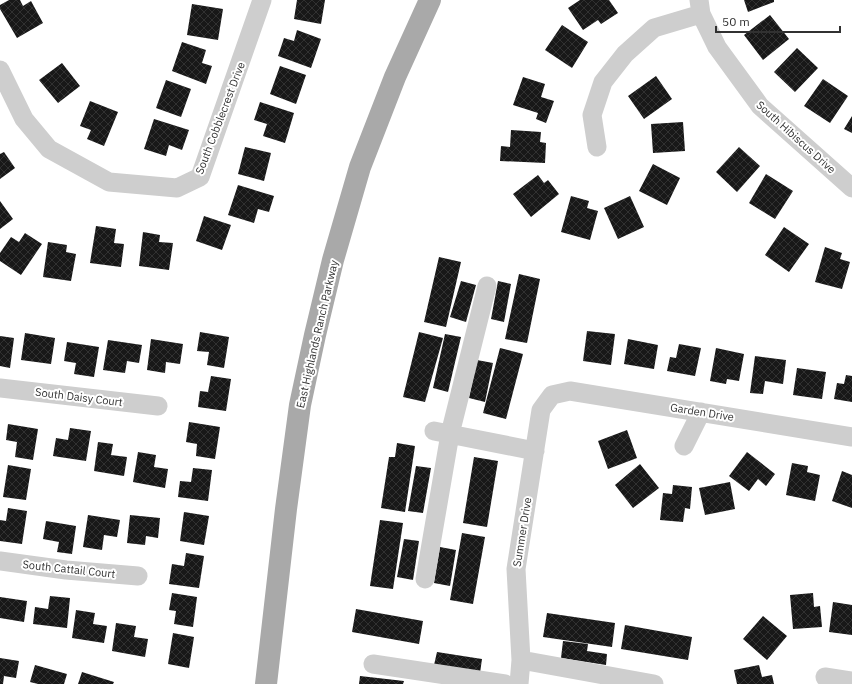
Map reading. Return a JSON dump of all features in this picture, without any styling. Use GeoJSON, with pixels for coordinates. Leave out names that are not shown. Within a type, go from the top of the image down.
{"type":"FeatureCollection","features":[{"type":"Feature","properties":{"kind":"main road","name":"East Highlands Ranch Parkway"},"geometry":{"type":"LineString","coordinates":[[266,684],[286,509],[300,406],[315,335],[333,260],[360,167],[395,77],[430,0]]}},
{"type":"Feature","properties":{"kind":"street","name":"South Cobblecrest Drive"},"geometry":{"type":"LineString","coordinates":[[0,70],[24,119],[49,149],[109,182],[177,188],[200,177],[262,0]]}},
{"type":"Feature","properties":{"kind":"street"},"geometry":{"type":"LineString","coordinates":[[598,147],[592,115],[603,82],[625,54],[654,28],[700,7]]}},
{"type":"Feature","properties":{"kind":"street","name":"South Hibiscus Drive"},"geometry":{"type":"LineString","coordinates":[[700,7],[717,47],[760,106],[852,188]]}},
{"type":"Feature","properties":{"kind":"street"},"geometry":{"type":"LineString","coordinates":[[425,579],[442,432],[487,286]]}},
{"type":"Feature","properties":{"kind":"street","name":"South Daisy Court"},"geometry":{"type":"LineString","coordinates":[[0,388],[158,406]]}},
{"type":"Feature","properties":{"kind":"street","name":"Garden Drive"},"geometry":{"type":"LineString","coordinates":[[552,395],[570,391],[852,437]]}},
{"type":"Feature","properties":{"kind":"street","name":"Summer Drive"},"geometry":{"type":"LineString","coordinates":[[519,684],[521,660],[516,569],[541,410],[552,395]]}},
{"type":"Feature","properties":{"kind":"street"},"geometry":{"type":"LineString","coordinates":[[684,446],[701,412]]}},
{"type":"Feature","properties":{"kind":"street"},"geometry":{"type":"LineString","coordinates":[[442,432],[535,451]]}},
{"type":"Feature","properties":{"kind":"street","name":"South Cattail Court"},"geometry":{"type":"LineString","coordinates":[[0,561],[66,570],[138,576]]}},
{"type":"Feature","properties":{"kind":"street"},"geometry":{"type":"LineString","coordinates":[[521,660],[654,684]]}},
{"type":"Feature","properties":{"kind":"street"},"geometry":{"type":"LineString","coordinates":[[373,664],[505,684]]}},
{"type":"Feature","properties":{"kind":"street"},"geometry":{"type":"LineString","coordinates":[[826,677],[852,681]]}},
{"type":"Feature","properties":{"kind":"building"},"geometry":{"type":"Polygon","coordinates":[[[9,0],[20,0],[23,6],[31,1],[43,23],[17,38],[0,9],[0,5],[9,0]]]}},
{"type":"Feature","properties":{"kind":"building"},"geometry":{"type":"Polygon","coordinates":[[[297,0],[325,0],[321,24],[294,19],[297,0]]]}},
{"type":"Feature","properties":{"kind":"building"},"geometry":{"type":"Polygon","coordinates":[[[580,0],[609,0],[618,13],[601,24],[598,20],[583,30],[568,8],[580,0]]]}},
{"type":"Feature","properties":{"kind":"building"},"geometry":{"type":"Polygon","coordinates":[[[744,0],[774,0],[774,2],[748,12],[744,0]]]}},
{"type":"Feature","properties":{"kind":"building"},"geometry":{"type":"Polygon","coordinates":[[[192,4],[223,9],[218,40],[187,35],[192,4]]]}},
{"type":"Feature","properties":{"kind":"building"},"geometry":{"type":"Polygon","coordinates":[[[770,15],[789,39],[763,60],[744,35],[770,15]]]}},
{"type":"Feature","properties":{"kind":"building"},"geometry":{"type":"Polygon","coordinates":[[[562,25],[588,42],[572,68],[545,50],[562,25]]]}},
{"type":"Feature","properties":{"kind":"building"},"geometry":{"type":"Polygon","coordinates":[[[297,30],[321,39],[311,68],[278,56],[284,38],[294,41],[297,30]]]}},
{"type":"Feature","properties":{"kind":"building"},"geometry":{"type":"Polygon","coordinates":[[[182,42],[206,50],[202,63],[212,66],[206,84],[172,71],[182,42]]]}},
{"type":"Feature","properties":{"kind":"building"},"geometry":{"type":"Polygon","coordinates":[[[797,48],[818,68],[795,92],[774,72],[797,48]]]}},
{"type":"Feature","properties":{"kind":"building"},"geometry":{"type":"Polygon","coordinates":[[[62,63],[80,86],[58,103],[39,80],[62,63]]]}},
{"type":"Feature","properties":{"kind":"building"},"geometry":{"type":"Polygon","coordinates":[[[280,66],[306,75],[296,104],[270,94],[280,66]]]}},
{"type":"Feature","properties":{"kind":"building"},"geometry":{"type":"Polygon","coordinates":[[[656,76],[672,99],[644,119],[628,96],[656,76]]]}},
{"type":"Feature","properties":{"kind":"building"},"geometry":{"type":"Polygon","coordinates":[[[523,77],[545,84],[541,97],[554,101],[546,123],[536,119],[538,113],[513,105],[523,77]]]}},
{"type":"Feature","properties":{"kind":"building"},"geometry":{"type":"Polygon","coordinates":[[[823,79],[848,96],[830,123],[804,106],[823,79]]]}},
{"type":"Feature","properties":{"kind":"building"},"geometry":{"type":"Polygon","coordinates":[[[166,80],[191,89],[181,117],[156,108],[166,80]]]}},
{"type":"Feature","properties":{"kind":"building"},"geometry":{"type":"Polygon","coordinates":[[[90,101],[118,112],[104,146],[87,139],[91,130],[80,126],[90,101]]]}},
{"type":"Feature","properties":{"kind":"building"},"geometry":{"type":"Polygon","coordinates":[[[260,102],[294,113],[285,143],[263,136],[267,124],[254,120],[260,102]]]}},
{"type":"Feature","properties":{"kind":"building"},"geometry":{"type":"Polygon","coordinates":[[[852,116],[852,133],[844,129],[852,116]]]}},
{"type":"Feature","properties":{"kind":"building"},"geometry":{"type":"Polygon","coordinates":[[[154,119],[189,130],[182,150],[169,145],[166,156],[144,149],[154,119]]]}},
{"type":"Feature","properties":{"kind":"building"},"geometry":{"type":"Polygon","coordinates":[[[683,122],[685,151],[653,153],[651,124],[683,122]]]}},
{"type":"Feature","properties":{"kind":"building"},"geometry":{"type":"Polygon","coordinates":[[[511,130],[541,132],[540,142],[546,143],[545,163],[500,161],[501,146],[510,147],[511,130]]]}},
{"type":"Feature","properties":{"kind":"building"},"geometry":{"type":"Polygon","coordinates":[[[245,147],[271,153],[264,181],[238,174],[245,147]]]}},
{"type":"Feature","properties":{"kind":"building"},"geometry":{"type":"Polygon","coordinates":[[[739,147],[760,166],[737,192],[716,172],[739,147]]]}},
{"type":"Feature","properties":{"kind":"building"},"geometry":{"type":"Polygon","coordinates":[[[4,152],[15,168],[0,179],[0,154],[4,152]]]}},
{"type":"Feature","properties":{"kind":"building"},"geometry":{"type":"Polygon","coordinates":[[[653,164],[680,178],[667,205],[639,191],[653,164]]]}},
{"type":"Feature","properties":{"kind":"building"},"geometry":{"type":"Polygon","coordinates":[[[766,174],[793,191],[775,219],[749,203],[766,174]]]}},
{"type":"Feature","properties":{"kind":"building"},"geometry":{"type":"Polygon","coordinates":[[[538,175],[544,183],[548,180],[559,194],[531,217],[513,194],[538,175]]]}},
{"type":"Feature","properties":{"kind":"building"},"geometry":{"type":"Polygon","coordinates":[[[238,185],[274,196],[269,212],[258,209],[254,223],[228,215],[238,185]]]}},
{"type":"Feature","properties":{"kind":"building"},"geometry":{"type":"Polygon","coordinates":[[[571,196],[589,201],[587,208],[598,211],[590,240],[561,232],[571,196]]]}},
{"type":"Feature","properties":{"kind":"building"},"geometry":{"type":"Polygon","coordinates":[[[630,196],[644,227],[618,239],[604,208],[630,196]]]}},
{"type":"Feature","properties":{"kind":"building"},"geometry":{"type":"Polygon","coordinates":[[[0,201],[13,219],[0,229],[0,201]]]}},
{"type":"Feature","properties":{"kind":"building"},"geometry":{"type":"Polygon","coordinates":[[[204,216],[231,225],[222,250],[196,241],[204,216]]]}},
{"type":"Feature","properties":{"kind":"building"},"geometry":{"type":"Polygon","coordinates":[[[96,226],[116,229],[114,243],[124,244],[121,267],[90,263],[96,226]]]}},
{"type":"Feature","properties":{"kind":"building"},"geometry":{"type":"Polygon","coordinates":[[[784,227],[809,244],[789,272],[765,255],[784,227]]]}},
{"type":"Feature","properties":{"kind":"building"},"geometry":{"type":"Polygon","coordinates":[[[143,232],[160,235],[159,242],[173,243],[169,270],[139,266],[143,232]]]}},
{"type":"Feature","properties":{"kind":"building"},"geometry":{"type":"Polygon","coordinates":[[[25,233],[42,244],[21,275],[0,261],[0,253],[11,237],[19,242],[25,233]]]}},
{"type":"Feature","properties":{"kind":"building"},"geometry":{"type":"Polygon","coordinates":[[[48,242],[67,245],[66,252],[76,254],[71,281],[43,277],[48,242]]]}},
{"type":"Feature","properties":{"kind":"building"},"geometry":{"type":"Polygon","coordinates":[[[825,247],[842,253],[840,259],[850,262],[842,289],[815,282],[825,247]]]}},
{"type":"Feature","properties":{"kind":"building"},"geometry":{"type":"Polygon","coordinates":[[[439,257],[461,262],[446,327],[424,322],[439,257]]]}},
{"type":"Feature","properties":{"kind":"building"},"geometry":{"type":"Polygon","coordinates":[[[519,274],[540,279],[527,343],[505,339],[519,274]]]}},
{"type":"Feature","properties":{"kind":"building"},"geometry":{"type":"Polygon","coordinates":[[[461,281],[476,285],[466,322],[450,317],[461,281]]]}},
{"type":"Feature","properties":{"kind":"building"},"geometry":{"type":"Polygon","coordinates":[[[498,281],[511,284],[504,322],[491,319],[498,281]]]}},
{"type":"Feature","properties":{"kind":"building"},"geometry":{"type":"Polygon","coordinates":[[[587,331],[615,334],[611,365],[583,361],[587,331]]]}},
{"type":"Feature","properties":{"kind":"building"},"geometry":{"type":"Polygon","coordinates":[[[200,332],[229,337],[224,368],[207,365],[209,352],[197,351],[200,332]]]}},
{"type":"Feature","properties":{"kind":"building"},"geometry":{"type":"Polygon","coordinates":[[[419,332],[443,338],[425,402],[403,397],[419,332]]]}},
{"type":"Feature","properties":{"kind":"building"},"geometry":{"type":"Polygon","coordinates":[[[25,333],[55,338],[51,364],[21,360],[25,333]]]}},
{"type":"Feature","properties":{"kind":"building"},"geometry":{"type":"Polygon","coordinates":[[[445,334],[461,337],[448,392],[433,388],[445,334]]]}},
{"type":"Feature","properties":{"kind":"building"},"geometry":{"type":"Polygon","coordinates":[[[0,336],[14,338],[10,368],[0,366],[0,336]]]}},
{"type":"Feature","properties":{"kind":"building"},"geometry":{"type":"Polygon","coordinates":[[[151,339],[183,344],[180,364],[166,362],[165,373],[147,370],[151,339]]]}},
{"type":"Feature","properties":{"kind":"building"},"geometry":{"type":"Polygon","coordinates":[[[628,339],[658,345],[654,369],[624,364],[628,339]]]}},
{"type":"Feature","properties":{"kind":"building"},"geometry":{"type":"Polygon","coordinates":[[[108,340],[142,345],[139,363],[127,361],[125,373],[103,370],[108,340]]]}},
{"type":"Feature","properties":{"kind":"building"},"geometry":{"type":"Polygon","coordinates":[[[67,342],[99,347],[94,377],[74,374],[76,363],[64,361],[67,342]]]}},
{"type":"Feature","properties":{"kind":"building"},"geometry":{"type":"Polygon","coordinates":[[[679,344],[701,348],[695,376],[667,371],[670,357],[676,358],[679,344]]]}},
{"type":"Feature","properties":{"kind":"building"},"geometry":{"type":"Polygon","coordinates":[[[500,348],[523,354],[506,419],[483,413],[500,348]]]}},
{"type":"Feature","properties":{"kind":"building"},"geometry":{"type":"Polygon","coordinates":[[[716,348],[744,354],[739,381],[727,379],[726,384],[710,381],[716,348]]]}},
{"type":"Feature","properties":{"kind":"building"},"geometry":{"type":"Polygon","coordinates":[[[755,356],[786,360],[783,384],[765,381],[763,394],[750,393],[755,356]]]}},
{"type":"Feature","properties":{"kind":"building"},"geometry":{"type":"Polygon","coordinates":[[[477,360],[493,363],[485,402],[469,398],[477,360]]]}},
{"type":"Feature","properties":{"kind":"building"},"geometry":{"type":"Polygon","coordinates":[[[797,368],[826,372],[822,399],[793,395],[797,368]]]}},
{"type":"Feature","properties":{"kind":"building"},"geometry":{"type":"Polygon","coordinates":[[[846,375],[852,376],[852,402],[834,399],[837,383],[844,384],[846,375]]]}},
{"type":"Feature","properties":{"kind":"building"},"geometry":{"type":"Polygon","coordinates":[[[211,376],[231,379],[226,411],[198,407],[200,391],[208,392],[211,376]]]}},
{"type":"Feature","properties":{"kind":"building"},"geometry":{"type":"Polygon","coordinates":[[[189,422],[220,427],[215,459],[196,456],[197,444],[186,442],[189,422]]]}},
{"type":"Feature","properties":{"kind":"building"},"geometry":{"type":"Polygon","coordinates":[[[8,424],[38,429],[33,460],[15,457],[17,442],[6,440],[8,424]]]}},
{"type":"Feature","properties":{"kind":"building"},"geometry":{"type":"Polygon","coordinates":[[[70,428],[91,431],[86,461],[53,456],[56,438],[68,440],[70,428]]]}},
{"type":"Feature","properties":{"kind":"building"},"geometry":{"type":"Polygon","coordinates":[[[627,430],[637,458],[608,469],[598,441],[627,430]]]}},
{"type":"Feature","properties":{"kind":"building"},"geometry":{"type":"Polygon","coordinates":[[[98,442],[113,444],[111,455],[127,457],[124,476],[94,471],[98,442]]]}},
{"type":"Feature","properties":{"kind":"building"},"geometry":{"type":"Polygon","coordinates":[[[397,443],[415,446],[405,512],[381,508],[389,457],[395,457],[397,443]]]}},
{"type":"Feature","properties":{"kind":"building"},"geometry":{"type":"Polygon","coordinates":[[[138,452],[156,455],[154,467],[168,469],[165,488],[133,482],[138,452]]]}},
{"type":"Feature","properties":{"kind":"building"},"geometry":{"type":"Polygon","coordinates":[[[747,452],[775,474],[766,486],[758,479],[749,491],[729,476],[747,452]]]}},
{"type":"Feature","properties":{"kind":"building"},"geometry":{"type":"Polygon","coordinates":[[[474,457],[498,461],[487,527],[463,523],[474,457]]]}},
{"type":"Feature","properties":{"kind":"building"},"geometry":{"type":"Polygon","coordinates":[[[792,463],[808,466],[807,472],[820,475],[815,501],[786,495],[792,463]]]}},
{"type":"Feature","properties":{"kind":"building"},"geometry":{"type":"Polygon","coordinates":[[[640,464],[659,488],[633,508],[615,485],[640,464]]]}},
{"type":"Feature","properties":{"kind":"building"},"geometry":{"type":"Polygon","coordinates":[[[8,465],[31,469],[26,500],[3,497],[8,465]]]}},
{"type":"Feature","properties":{"kind":"building"},"geometry":{"type":"Polygon","coordinates":[[[416,466],[431,468],[423,513],[408,511],[416,466]]]}},
{"type":"Feature","properties":{"kind":"building"},"geometry":{"type":"Polygon","coordinates":[[[193,468],[212,470],[208,501],[178,497],[180,481],[191,482],[193,468]]]}},
{"type":"Feature","properties":{"kind":"building"},"geometry":{"type":"Polygon","coordinates":[[[842,471],[852,475],[852,508],[832,501],[842,471]]]}},
{"type":"Feature","properties":{"kind":"building"},"geometry":{"type":"Polygon","coordinates":[[[730,482],[735,509],[705,515],[699,488],[730,482]]]}},
{"type":"Feature","properties":{"kind":"building"},"geometry":{"type":"Polygon","coordinates":[[[673,485],[692,487],[690,509],[685,508],[683,522],[660,520],[663,493],[672,494],[673,485]]]}},
{"type":"Feature","properties":{"kind":"building"},"geometry":{"type":"Polygon","coordinates":[[[8,508],[27,511],[22,544],[0,541],[0,520],[6,521],[8,508]]]}},
{"type":"Feature","properties":{"kind":"building"},"geometry":{"type":"Polygon","coordinates":[[[184,512],[209,516],[204,545],[180,541],[184,512]]]}},
{"type":"Feature","properties":{"kind":"building"},"geometry":{"type":"Polygon","coordinates":[[[88,515],[120,520],[117,537],[104,535],[102,550],[83,547],[88,515]]]}},
{"type":"Feature","properties":{"kind":"building"},"geometry":{"type":"Polygon","coordinates":[[[130,515],[160,518],[158,538],[146,536],[145,545],[127,543],[130,515]]]}},
{"type":"Feature","properties":{"kind":"building"},"geometry":{"type":"Polygon","coordinates":[[[380,520],[403,523],[393,589],[370,586],[380,520]]]}},
{"type":"Feature","properties":{"kind":"building"},"geometry":{"type":"Polygon","coordinates":[[[46,521],[76,526],[72,554],[57,552],[59,542],[43,539],[46,521]]]}},
{"type":"Feature","properties":{"kind":"building"},"geometry":{"type":"Polygon","coordinates":[[[462,533],[485,537],[473,604],[450,600],[462,533]]]}},
{"type":"Feature","properties":{"kind":"building"},"geometry":{"type":"Polygon","coordinates":[[[404,539],[419,541],[413,580],[397,577],[404,539]]]}},
{"type":"Feature","properties":{"kind":"building"},"geometry":{"type":"Polygon","coordinates":[[[440,547],[456,550],[450,586],[434,583],[440,547]]]}},
{"type":"Feature","properties":{"kind":"building"},"geometry":{"type":"Polygon","coordinates":[[[186,553],[204,556],[199,588],[169,584],[172,564],[184,566],[186,553]]]}},
{"type":"Feature","properties":{"kind":"building"},"geometry":{"type":"Polygon","coordinates":[[[172,593],[197,597],[193,627],[174,624],[176,611],[169,610],[172,593]]]}},
{"type":"Feature","properties":{"kind":"building"},"geometry":{"type":"Polygon","coordinates":[[[813,593],[814,607],[820,606],[822,627],[793,629],[790,595],[813,593]]]}},
{"type":"Feature","properties":{"kind":"building"},"geometry":{"type":"Polygon","coordinates":[[[50,596],[70,598],[67,628],[33,624],[35,607],[48,609],[50,596]]]}},
{"type":"Feature","properties":{"kind":"building"},"geometry":{"type":"Polygon","coordinates":[[[0,597],[27,601],[24,622],[0,618],[0,597]]]}},
{"type":"Feature","properties":{"kind":"building"},"geometry":{"type":"Polygon","coordinates":[[[833,602],[852,605],[852,635],[829,632],[833,602]]]}},
{"type":"Feature","properties":{"kind":"building"},"geometry":{"type":"Polygon","coordinates":[[[356,609],[423,621],[419,644],[352,632],[356,609]]]}},
{"type":"Feature","properties":{"kind":"building"},"geometry":{"type":"Polygon","coordinates":[[[76,610],[95,613],[93,624],[107,626],[104,643],[72,638],[76,610]]]}},
{"type":"Feature","properties":{"kind":"building"},"geometry":{"type":"Polygon","coordinates":[[[547,613],[615,623],[612,647],[543,637],[547,613]]]}},
{"type":"Feature","properties":{"kind":"building"},"geometry":{"type":"Polygon","coordinates":[[[763,616],[787,636],[767,660],[743,639],[763,616]]]}},
{"type":"Feature","properties":{"kind":"building"},"geometry":{"type":"Polygon","coordinates":[[[116,623],[136,626],[134,637],[148,639],[145,657],[112,651],[116,623]]]}},
{"type":"Feature","properties":{"kind":"building"},"geometry":{"type":"Polygon","coordinates":[[[625,625],[692,637],[688,660],[621,649],[625,625]]]}},
{"type":"Feature","properties":{"kind":"building"},"geometry":{"type":"Polygon","coordinates":[[[173,633],[194,637],[189,668],[168,664],[173,633]]]}},
{"type":"Feature","properties":{"kind":"building"},"geometry":{"type":"Polygon","coordinates":[[[563,641],[588,644],[587,651],[607,654],[606,665],[561,658],[563,641]]]}},
{"type":"Feature","properties":{"kind":"building"},"geometry":{"type":"Polygon","coordinates":[[[437,652],[482,659],[480,673],[434,665],[437,652]]]}},
{"type":"Feature","properties":{"kind":"building"},"geometry":{"type":"Polygon","coordinates":[[[0,658],[19,661],[16,678],[4,676],[3,684],[0,684],[0,658]]]}},
{"type":"Feature","properties":{"kind":"building"},"geometry":{"type":"Polygon","coordinates":[[[35,665],[67,674],[64,684],[38,684],[30,682],[35,665]]]}},
{"type":"Feature","properties":{"kind":"building"},"geometry":{"type":"Polygon","coordinates":[[[759,665],[762,677],[772,675],[774,684],[737,684],[734,670],[759,665]]]}},
{"type":"Feature","properties":{"kind":"building"},"geometry":{"type":"Polygon","coordinates":[[[82,672],[114,682],[113,684],[78,684],[82,672]]]}},
{"type":"Feature","properties":{"kind":"building"},"geometry":{"type":"Polygon","coordinates":[[[360,676],[404,681],[403,684],[359,684],[360,676]]]}}]}
